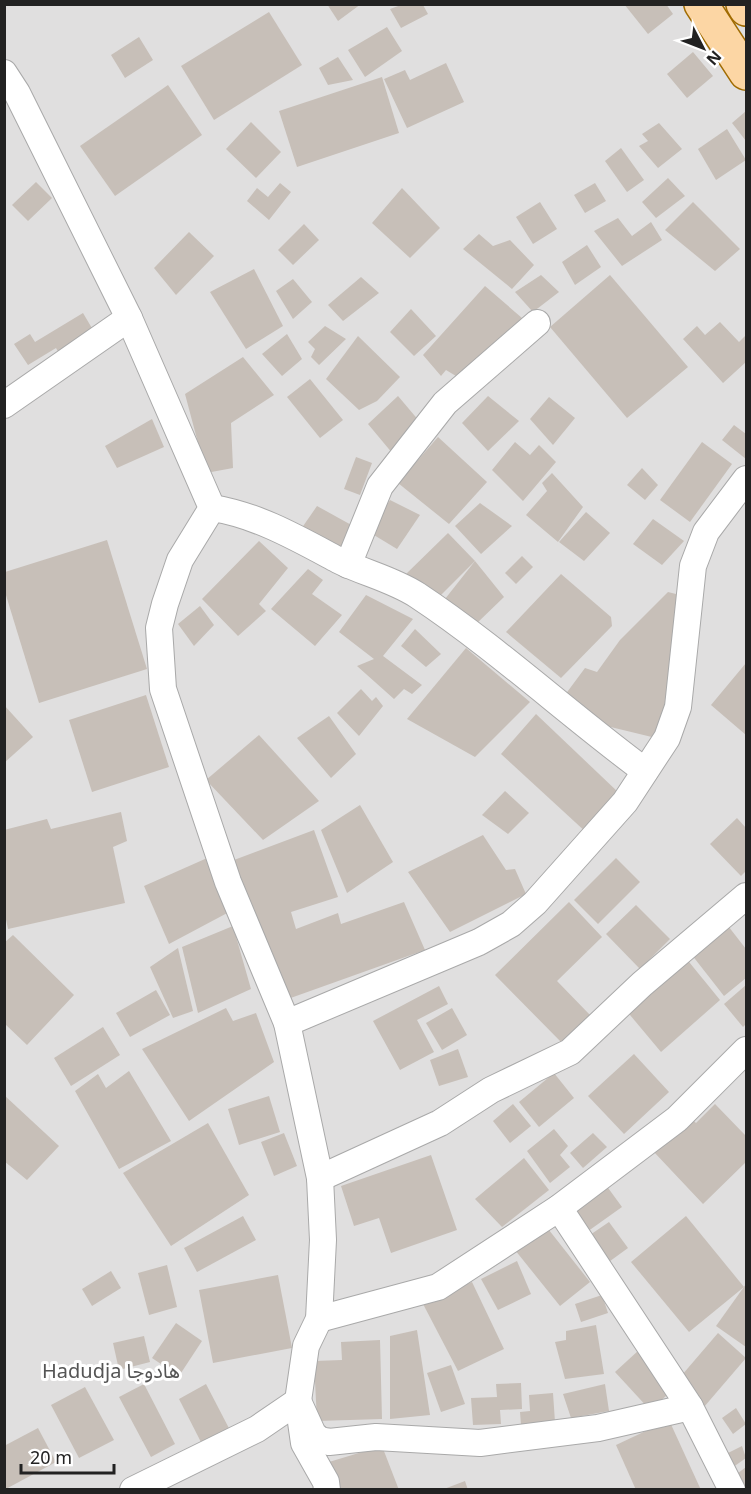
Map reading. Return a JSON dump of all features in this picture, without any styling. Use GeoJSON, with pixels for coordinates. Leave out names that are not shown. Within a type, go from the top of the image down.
{"type":"FeatureCollection","features":[{"type":"Feature","properties":{"kind":"main road"},"geometry":{"type":"LineString","coordinates":[[701,4],[747,73]]}},
{"type":"Feature","properties":{"kind":"main road"},"geometry":{"type":"LineString","coordinates":[[743,4],[747,9]]}},
{"type":"Feature","properties":{"kind":"street"},"geometry":{"type":"LineString","coordinates":[[9,90],[129,318],[212,508]]}},
{"type":"Feature","properties":{"kind":"street"},"geometry":{"type":"LineString","coordinates":[[4,405],[129,318]]}},
{"type":"Feature","properties":{"kind":"street"},"geometry":{"type":"LineString","coordinates":[[348,565],[380,486],[445,403],[537,323]]}},
{"type":"Feature","properties":{"kind":"street"},"geometry":{"type":"LineString","coordinates":[[287,1023],[479,942],[511,924],[535,903],[625,802],[667,738],[678,707],[693,566],[706,531],[747,479]]}},
{"type":"Feature","properties":{"kind":"street"},"geometry":{"type":"LineString","coordinates":[[212,508],[237,512],[263,522],[348,565],[392,580],[418,596],[494,652],[582,724],[645,771]]}},
{"type":"Feature","properties":{"kind":"street"},"geometry":{"type":"LineString","coordinates":[[212,508],[180,560],[165,604],[159,628],[164,689],[228,882],[287,1023],[320,1178],[323,1240],[319,1319],[306,1346],[298,1401],[304,1443],[326,1482],[327,1490]]}},
{"type":"Feature","properties":{"kind":"street"},"geometry":{"type":"LineString","coordinates":[[320,1178],[440,1123],[491,1090],[570,1052],[642,984],[747,896]]}},
{"type":"Feature","properties":{"kind":"street"},"geometry":{"type":"LineString","coordinates":[[319,1319],[438,1287],[560,1208],[676,1119],[747,1050]]}},
{"type":"Feature","properties":{"kind":"street"},"geometry":{"type":"LineString","coordinates":[[560,1208],[690,1407],[732,1490]]}},
{"type":"Feature","properties":{"kind":"street"},"geometry":{"type":"LineString","coordinates":[[298,1401],[313,1434],[320,1440],[329,1442],[376,1437],[480,1443],[598,1428],[690,1407]]}},
{"type":"Feature","properties":{"kind":"street"},"geometry":{"type":"LineString","coordinates":[[133,1490],[258,1429],[298,1401]]}},
{"type":"Feature","properties":{"kind":"shaded area"},"geometry":{"type":"Polygon","coordinates":[[[5,5],[746,5],[746,1489],[5,1489],[5,5]]]}},
{"type":"Feature","properties":{"kind":"building"},"geometry":{"type":"Polygon","coordinates":[[[327,4],[361,4],[338,21],[327,4]]]}},
{"type":"Feature","properties":{"kind":"building"},"geometry":{"type":"Polygon","coordinates":[[[624,4],[666,4],[673,14],[648,34],[624,4]]]}},
{"type":"Feature","properties":{"kind":"building"},"geometry":{"type":"Polygon","coordinates":[[[401,5],[423,5],[428,14],[401,28],[390,9],[401,5]]]}},
{"type":"Feature","properties":{"kind":"building"},"geometry":{"type":"Polygon","coordinates":[[[269,12],[302,65],[214,120],[181,66],[269,12]]]}},
{"type":"Feature","properties":{"kind":"building"},"geometry":{"type":"Polygon","coordinates":[[[387,27],[402,51],[365,77],[348,50],[387,27]]]}},
{"type":"Feature","properties":{"kind":"building"},"geometry":{"type":"Polygon","coordinates":[[[139,37],[153,60],[125,78],[111,55],[139,37]]]}},
{"type":"Feature","properties":{"kind":"building"},"geometry":{"type":"Polygon","coordinates":[[[693,52],[713,76],[687,98],[667,74],[693,52]]]}},
{"type":"Feature","properties":{"kind":"building"},"geometry":{"type":"Polygon","coordinates":[[[338,57],[353,80],[328,85],[319,68],[338,57]]]}},
{"type":"Feature","properties":{"kind":"building"},"geometry":{"type":"Polygon","coordinates":[[[446,63],[464,102],[407,128],[384,79],[405,70],[410,80],[446,63]]]}},
{"type":"Feature","properties":{"kind":"building"},"geometry":{"type":"Polygon","coordinates":[[[382,77],[399,133],[297,167],[279,111],[382,77]]]}},
{"type":"Feature","properties":{"kind":"building"},"geometry":{"type":"Polygon","coordinates":[[[168,85],[202,135],[115,196],[80,146],[168,85]]]}},
{"type":"Feature","properties":{"kind":"building"},"geometry":{"type":"Polygon","coordinates":[[[746,111],[746,141],[732,123],[746,111]]]}},
{"type":"Feature","properties":{"kind":"building"},"geometry":{"type":"Polygon","coordinates":[[[251,122],[281,152],[256,178],[226,149],[251,122]]]}},
{"type":"Feature","properties":{"kind":"building"},"geometry":{"type":"Polygon","coordinates":[[[659,123],[682,149],[658,168],[639,146],[648,141],[642,134],[659,123]]]}},
{"type":"Feature","properties":{"kind":"building"},"geometry":{"type":"Polygon","coordinates":[[[727,129],[746,160],[716,180],[698,149],[727,129]]]}},
{"type":"Feature","properties":{"kind":"building"},"geometry":{"type":"Polygon","coordinates":[[[621,148],[644,180],[627,192],[605,161],[621,148]]]}},
{"type":"Feature","properties":{"kind":"building"},"geometry":{"type":"Polygon","coordinates":[[[668,178],[685,196],[656,218],[642,202],[668,178]]]}},
{"type":"Feature","properties":{"kind":"building"},"geometry":{"type":"Polygon","coordinates":[[[36,182],[52,198],[28,221],[12,205],[36,182]]]}},
{"type":"Feature","properties":{"kind":"building"},"geometry":{"type":"Polygon","coordinates":[[[280,183],[291,192],[269,220],[247,201],[257,188],[268,197],[280,183]]]}},
{"type":"Feature","properties":{"kind":"building"},"geometry":{"type":"Polygon","coordinates":[[[595,183],[606,201],[585,213],[574,195],[595,183]]]}},
{"type":"Feature","properties":{"kind":"building"},"geometry":{"type":"Polygon","coordinates":[[[402,188],[440,228],[410,258],[372,223],[402,188]]]}},
{"type":"Feature","properties":{"kind":"building"},"geometry":{"type":"Polygon","coordinates":[[[540,202],[557,229],[533,244],[516,217],[540,202]]]}},
{"type":"Feature","properties":{"kind":"building"},"geometry":{"type":"Polygon","coordinates":[[[693,202],[740,249],[715,271],[665,230],[693,202]]]}},
{"type":"Feature","properties":{"kind":"building"},"geometry":{"type":"Polygon","coordinates":[[[618,218],[632,236],[651,222],[662,240],[622,266],[594,231],[618,218]]]}},
{"type":"Feature","properties":{"kind":"building"},"geometry":{"type":"Polygon","coordinates":[[[304,224],[319,240],[293,265],[278,250],[304,224]]]}},
{"type":"Feature","properties":{"kind":"building"},"geometry":{"type":"Polygon","coordinates":[[[189,232],[214,256],[176,295],[154,268],[189,232]]]}},
{"type":"Feature","properties":{"kind":"building"},"geometry":{"type":"Polygon","coordinates":[[[479,234],[493,246],[510,240],[534,265],[512,289],[463,249],[479,234]]]}},
{"type":"Feature","properties":{"kind":"building"},"geometry":{"type":"Polygon","coordinates":[[[587,245],[601,267],[575,285],[562,262],[587,245]]]}},
{"type":"Feature","properties":{"kind":"building"},"geometry":{"type":"Polygon","coordinates":[[[254,269],[283,326],[246,349],[210,292],[254,269]]]}},
{"type":"Feature","properties":{"kind":"building"},"geometry":{"type":"Polygon","coordinates":[[[541,275],[559,292],[533,312],[515,292],[541,275]]]}},
{"type":"Feature","properties":{"kind":"building"},"geometry":{"type":"Polygon","coordinates":[[[610,275],[688,367],[627,418],[550,327],[610,275]]]}},
{"type":"Feature","properties":{"kind":"building"},"geometry":{"type":"Polygon","coordinates":[[[361,277],[379,293],[343,321],[328,305],[361,277]]]}},
{"type":"Feature","properties":{"kind":"building"},"geometry":{"type":"Polygon","coordinates":[[[293,279],[312,302],[293,319],[276,291],[293,279]]]}},
{"type":"Feature","properties":{"kind":"building"},"geometry":{"type":"Polygon","coordinates":[[[485,286],[522,318],[461,379],[446,370],[441,376],[423,355],[485,286]]]}},
{"type":"Feature","properties":{"kind":"building"},"geometry":{"type":"Polygon","coordinates":[[[411,309],[436,336],[414,356],[390,332],[411,309]]]}},
{"type":"Feature","properties":{"kind":"building"},"geometry":{"type":"Polygon","coordinates":[[[83,313],[96,335],[61,357],[56,348],[28,365],[14,344],[30,334],[35,342],[83,313]]]}},
{"type":"Feature","properties":{"kind":"building"},"geometry":{"type":"Polygon","coordinates":[[[720,322],[739,342],[746,335],[746,362],[723,383],[683,339],[697,326],[705,335],[720,322]]]}},
{"type":"Feature","properties":{"kind":"building"},"geometry":{"type":"Polygon","coordinates":[[[325,326],[346,339],[319,365],[311,357],[315,349],[308,342],[325,326]]]}},
{"type":"Feature","properties":{"kind":"building"},"geometry":{"type":"Polygon","coordinates":[[[287,334],[302,359],[282,376],[262,354],[287,334]]]}},
{"type":"Feature","properties":{"kind":"building"},"geometry":{"type":"Polygon","coordinates":[[[358,336],[400,377],[377,401],[359,410],[326,379],[358,336]]]}},
{"type":"Feature","properties":{"kind":"building"},"geometry":{"type":"Polygon","coordinates":[[[243,357],[274,395],[231,423],[233,468],[206,473],[185,394],[243,357]]]}},
{"type":"Feature","properties":{"kind":"building"},"geometry":{"type":"Polygon","coordinates":[[[310,379],[343,420],[320,438],[287,397],[310,379]]]}},
{"type":"Feature","properties":{"kind":"building"},"geometry":{"type":"Polygon","coordinates":[[[398,396],[425,428],[393,454],[368,424],[398,396]]]}},
{"type":"Feature","properties":{"kind":"building"},"geometry":{"type":"Polygon","coordinates":[[[488,396],[519,421],[488,451],[462,423],[488,396]]]}},
{"type":"Feature","properties":{"kind":"building"},"geometry":{"type":"Polygon","coordinates":[[[549,397],[575,418],[553,445],[530,419],[549,397]]]}},
{"type":"Feature","properties":{"kind":"building"},"geometry":{"type":"Polygon","coordinates":[[[152,419],[164,447],[117,468],[105,446],[152,419]]]}},
{"type":"Feature","properties":{"kind":"building"},"geometry":{"type":"Polygon","coordinates":[[[734,425],[746,434],[746,459],[722,440],[734,425]]]}},
{"type":"Feature","properties":{"kind":"building"},"geometry":{"type":"Polygon","coordinates":[[[438,437],[487,482],[449,524],[398,483],[438,437]]]}},
{"type":"Feature","properties":{"kind":"building"},"geometry":{"type":"Polygon","coordinates":[[[515,442],[530,455],[539,445],[556,462],[523,501],[492,470],[515,442]]]}},
{"type":"Feature","properties":{"kind":"building"},"geometry":{"type":"Polygon","coordinates":[[[702,442],[732,464],[690,522],[660,500],[702,442]]]}},
{"type":"Feature","properties":{"kind":"building"},"geometry":{"type":"Polygon","coordinates":[[[356,457],[372,463],[360,495],[344,489],[356,457]]]}},
{"type":"Feature","properties":{"kind":"building"},"geometry":{"type":"Polygon","coordinates":[[[642,468],[658,485],[645,500],[627,485],[642,468]]]}},
{"type":"Feature","properties":{"kind":"building"},"geometry":{"type":"Polygon","coordinates":[[[552,473],[583,507],[558,542],[526,515],[547,491],[542,483],[552,473]]]}},
{"type":"Feature","properties":{"kind":"building"},"geometry":{"type":"Polygon","coordinates":[[[390,500],[420,515],[397,549],[369,532],[390,500]]]}},
{"type":"Feature","properties":{"kind":"building"},"geometry":{"type":"Polygon","coordinates":[[[480,503],[512,526],[481,554],[455,526],[480,503]]]}},
{"type":"Feature","properties":{"kind":"building"},"geometry":{"type":"Polygon","coordinates":[[[317,506],[355,527],[346,547],[335,554],[297,535],[317,506]]]}},
{"type":"Feature","properties":{"kind":"building"},"geometry":{"type":"Polygon","coordinates":[[[586,512],[610,533],[584,561],[559,542],[586,512]]]}},
{"type":"Feature","properties":{"kind":"building"},"geometry":{"type":"Polygon","coordinates":[[[653,519],[684,541],[662,565],[633,544],[653,519]]]}},
{"type":"Feature","properties":{"kind":"building"},"geometry":{"type":"Polygon","coordinates":[[[448,533],[475,561],[432,604],[404,576],[448,533]]]}},
{"type":"Feature","properties":{"kind":"building"},"geometry":{"type":"Polygon","coordinates":[[[107,540],[147,669],[39,703],[5,592],[5,572],[107,540]]]}},
{"type":"Feature","properties":{"kind":"building"},"geometry":{"type":"Polygon","coordinates":[[[259,541],[288,568],[259,604],[266,611],[238,636],[202,599],[259,541]]]}},
{"type":"Feature","properties":{"kind":"building"},"geometry":{"type":"Polygon","coordinates":[[[522,556],[533,567],[516,584],[505,573],[522,556]]]}},
{"type":"Feature","properties":{"kind":"building"},"geometry":{"type":"Polygon","coordinates":[[[475,561],[504,597],[475,625],[445,599],[475,561]]]}},
{"type":"Feature","properties":{"kind":"building"},"geometry":{"type":"Polygon","coordinates":[[[308,569],[323,580],[312,594],[342,615],[315,646],[271,609],[308,569]]]}},
{"type":"Feature","properties":{"kind":"building"},"geometry":{"type":"Polygon","coordinates":[[[561,574],[611,617],[612,626],[561,678],[506,632],[561,574]]]}},
{"type":"Feature","properties":{"kind":"building"},"geometry":{"type":"Polygon","coordinates":[[[668,592],[684,596],[660,739],[586,721],[562,699],[585,668],[597,672],[620,640],[668,592]]]}},
{"type":"Feature","properties":{"kind":"building"},"geometry":{"type":"Polygon","coordinates":[[[366,595],[413,619],[383,656],[422,685],[412,694],[404,689],[394,699],[357,666],[374,659],[339,632],[366,595]]]}},
{"type":"Feature","properties":{"kind":"building"},"geometry":{"type":"Polygon","coordinates":[[[200,606],[214,625],[194,646],[178,624],[200,606]]]}},
{"type":"Feature","properties":{"kind":"building"},"geometry":{"type":"Polygon","coordinates":[[[415,629],[441,654],[426,667],[401,646],[415,629]]]}},
{"type":"Feature","properties":{"kind":"building"},"geometry":{"type":"Polygon","coordinates":[[[466,648],[530,702],[475,757],[407,719],[466,648]]]}},
{"type":"Feature","properties":{"kind":"building"},"geometry":{"type":"Polygon","coordinates":[[[746,663],[746,735],[711,705],[746,663]]]}},
{"type":"Feature","properties":{"kind":"building"},"geometry":{"type":"Polygon","coordinates":[[[361,689],[372,701],[376,697],[383,706],[359,736],[337,713],[361,689]]]}},
{"type":"Feature","properties":{"kind":"building"},"geometry":{"type":"Polygon","coordinates":[[[146,695],[169,767],[92,792],[69,720],[146,695]]]}},
{"type":"Feature","properties":{"kind":"building"},"geometry":{"type":"Polygon","coordinates":[[[4,705],[33,737],[4,763],[4,705]]]}},
{"type":"Feature","properties":{"kind":"building"},"geometry":{"type":"Polygon","coordinates":[[[536,714],[619,793],[588,834],[501,754],[536,714]]]}},
{"type":"Feature","properties":{"kind":"building"},"geometry":{"type":"Polygon","coordinates":[[[329,716],[356,754],[331,778],[297,738],[329,716]]]}},
{"type":"Feature","properties":{"kind":"building"},"geometry":{"type":"Polygon","coordinates":[[[259,735],[319,801],[263,840],[206,780],[259,735]]]}},
{"type":"Feature","properties":{"kind":"building"},"geometry":{"type":"Polygon","coordinates":[[[505,791],[529,813],[508,834],[482,815],[505,791]]]}},
{"type":"Feature","properties":{"kind":"building"},"geometry":{"type":"Polygon","coordinates":[[[360,805],[393,862],[347,893],[321,830],[360,805]]]}},
{"type":"Feature","properties":{"kind":"building"},"geometry":{"type":"Polygon","coordinates":[[[121,812],[127,841],[113,847],[125,903],[8,929],[4,910],[4,830],[47,819],[51,829],[121,812]]]}},
{"type":"Feature","properties":{"kind":"building"},"geometry":{"type":"Polygon","coordinates":[[[737,818],[746,828],[746,871],[741,876],[710,844],[737,818]]]}},
{"type":"Feature","properties":{"kind":"building"},"geometry":{"type":"Polygon","coordinates":[[[314,830],[338,897],[291,912],[296,929],[338,913],[341,924],[404,902],[425,950],[285,1000],[234,860],[314,830]]]}},
{"type":"Feature","properties":{"kind":"building"},"geometry":{"type":"Polygon","coordinates":[[[483,835],[506,870],[515,869],[526,894],[450,932],[408,872],[483,835]]]}},
{"type":"Feature","properties":{"kind":"building"},"geometry":{"type":"Polygon","coordinates":[[[214,855],[231,911],[169,944],[144,886],[214,855]]]}},
{"type":"Feature","properties":{"kind":"building"},"geometry":{"type":"Polygon","coordinates":[[[616,858],[640,882],[598,924],[574,900],[616,858]]]}},
{"type":"Feature","properties":{"kind":"building"},"geometry":{"type":"Polygon","coordinates":[[[569,902],[602,937],[557,981],[590,1015],[561,1042],[495,975],[569,902]]]}},
{"type":"Feature","properties":{"kind":"building"},"geometry":{"type":"Polygon","coordinates":[[[636,905],[670,939],[640,969],[606,934],[636,905]]]}},
{"type":"Feature","properties":{"kind":"building"},"geometry":{"type":"Polygon","coordinates":[[[725,922],[746,949],[746,978],[724,996],[688,950],[725,922]]]}},
{"type":"Feature","properties":{"kind":"building"},"geometry":{"type":"Polygon","coordinates":[[[233,926],[251,989],[198,1013],[182,947],[233,926]]]}},
{"type":"Feature","properties":{"kind":"building"},"geometry":{"type":"Polygon","coordinates":[[[13,935],[74,995],[27,1045],[4,1023],[4,943],[13,935]]]}},
{"type":"Feature","properties":{"kind":"building"},"geometry":{"type":"Polygon","coordinates":[[[178,948],[193,1011],[173,1018],[150,967],[178,948]]]}},
{"type":"Feature","properties":{"kind":"building"},"geometry":{"type":"Polygon","coordinates":[[[685,957],[720,1000],[661,1052],[625,1009],[685,957]]]}},
{"type":"Feature","properties":{"kind":"building"},"geometry":{"type":"Polygon","coordinates":[[[746,985],[746,1024],[743,1027],[724,1004],[746,985]]]}},
{"type":"Feature","properties":{"kind":"building"},"geometry":{"type":"Polygon","coordinates":[[[439,986],[448,1004],[417,1020],[434,1052],[400,1070],[373,1021],[439,986]]]}},
{"type":"Feature","properties":{"kind":"building"},"geometry":{"type":"Polygon","coordinates":[[[156,990],[170,1015],[130,1037],[116,1013],[156,990]]]}},
{"type":"Feature","properties":{"kind":"building"},"geometry":{"type":"Polygon","coordinates":[[[226,1008],[233,1021],[256,1013],[274,1062],[189,1121],[142,1049],[226,1008]]]}},
{"type":"Feature","properties":{"kind":"building"},"geometry":{"type":"Polygon","coordinates":[[[452,1008],[467,1035],[442,1050],[426,1023],[452,1008]]]}},
{"type":"Feature","properties":{"kind":"building"},"geometry":{"type":"Polygon","coordinates":[[[103,1027],[120,1055],[71,1086],[54,1058],[103,1027]]]}},
{"type":"Feature","properties":{"kind":"building"},"geometry":{"type":"Polygon","coordinates":[[[458,1049],[468,1077],[439,1086],[430,1060],[458,1049]]]}},
{"type":"Feature","properties":{"kind":"building"},"geometry":{"type":"Polygon","coordinates":[[[634,1054],[669,1092],[624,1134],[588,1096],[634,1054]]]}},
{"type":"Feature","properties":{"kind":"building"},"geometry":{"type":"Polygon","coordinates":[[[129,1071],[171,1141],[119,1169],[75,1091],[98,1074],[106,1088],[129,1071]]]}},
{"type":"Feature","properties":{"kind":"building"},"geometry":{"type":"Polygon","coordinates":[[[554,1073],[574,1098],[539,1127],[519,1102],[554,1073]]]}},
{"type":"Feature","properties":{"kind":"building"},"geometry":{"type":"Polygon","coordinates":[[[4,1095],[59,1146],[27,1180],[4,1161],[4,1095]]]}},
{"type":"Feature","properties":{"kind":"building"},"geometry":{"type":"Polygon","coordinates":[[[269,1096],[280,1132],[239,1145],[228,1109],[269,1096]]]}},
{"type":"Feature","properties":{"kind":"building"},"geometry":{"type":"Polygon","coordinates":[[[513,1104],[531,1126],[510,1143],[493,1121],[513,1104]]]}},
{"type":"Feature","properties":{"kind":"building"},"geometry":{"type":"Polygon","coordinates":[[[715,1104],[746,1136],[746,1162],[703,1204],[654,1152],[690,1117],[696,1123],[715,1104]]]}},
{"type":"Feature","properties":{"kind":"building"},"geometry":{"type":"Polygon","coordinates":[[[208,1123],[249,1195],[171,1246],[123,1173],[208,1123]]]}},
{"type":"Feature","properties":{"kind":"building"},"geometry":{"type":"Polygon","coordinates":[[[554,1129],[568,1146],[560,1155],[570,1167],[550,1183],[527,1151],[554,1129]]]}},
{"type":"Feature","properties":{"kind":"building"},"geometry":{"type":"Polygon","coordinates":[[[284,1133],[297,1166],[274,1176],[261,1142],[284,1133]]]}},
{"type":"Feature","properties":{"kind":"building"},"geometry":{"type":"Polygon","coordinates":[[[593,1133],[607,1147],[583,1168],[570,1153],[593,1133]]]}},
{"type":"Feature","properties":{"kind":"building"},"geometry":{"type":"Polygon","coordinates":[[[431,1155],[457,1230],[391,1253],[379,1218],[354,1226],[341,1186],[431,1155]]]}},
{"type":"Feature","properties":{"kind":"building"},"geometry":{"type":"Polygon","coordinates":[[[524,1158],[549,1190],[502,1227],[475,1199],[524,1158]]]}},
{"type":"Feature","properties":{"kind":"building"},"geometry":{"type":"Polygon","coordinates":[[[603,1181],[622,1207],[584,1234],[566,1208],[603,1181]]]}},
{"type":"Feature","properties":{"kind":"building"},"geometry":{"type":"Polygon","coordinates":[[[243,1216],[256,1240],[197,1272],[184,1248],[243,1216]]]}},
{"type":"Feature","properties":{"kind":"building"},"geometry":{"type":"Polygon","coordinates":[[[686,1216],[744,1287],[689,1332],[631,1262],[686,1216]]]}},
{"type":"Feature","properties":{"kind":"building"},"geometry":{"type":"Polygon","coordinates":[[[609,1222],[628,1248],[606,1264],[587,1237],[609,1222]]]}},
{"type":"Feature","properties":{"kind":"building"},"geometry":{"type":"Polygon","coordinates":[[[545,1225],[590,1282],[560,1306],[515,1250],[545,1225]]]}},
{"type":"Feature","properties":{"kind":"building"},"geometry":{"type":"Polygon","coordinates":[[[517,1261],[531,1294],[498,1310],[481,1279],[517,1261]]]}},
{"type":"Feature","properties":{"kind":"building"},"geometry":{"type":"Polygon","coordinates":[[[167,1265],[177,1307],[149,1315],[138,1273],[167,1265]]]}},
{"type":"Feature","properties":{"kind":"building"},"geometry":{"type":"Polygon","coordinates":[[[111,1271],[121,1288],[92,1306],[82,1289],[111,1271]]]}},
{"type":"Feature","properties":{"kind":"building"},"geometry":{"type":"Polygon","coordinates":[[[278,1275],[292,1348],[213,1363],[199,1290],[278,1275]]]}},
{"type":"Feature","properties":{"kind":"building"},"geometry":{"type":"Polygon","coordinates":[[[472,1282],[504,1349],[458,1371],[422,1302],[472,1282]]]}},
{"type":"Feature","properties":{"kind":"building"},"geometry":{"type":"Polygon","coordinates":[[[746,1284],[746,1347],[716,1326],[746,1284]]]}},
{"type":"Feature","properties":{"kind":"building"},"geometry":{"type":"Polygon","coordinates":[[[602,1295],[608,1313],[581,1322],[575,1304],[602,1295]]]}},
{"type":"Feature","properties":{"kind":"building"},"geometry":{"type":"Polygon","coordinates":[[[176,1323],[202,1341],[179,1376],[152,1358],[176,1323]]]}},
{"type":"Feature","properties":{"kind":"building"},"geometry":{"type":"Polygon","coordinates":[[[596,1325],[604,1374],[565,1379],[555,1342],[566,1340],[566,1331],[596,1325]]]}},
{"type":"Feature","properties":{"kind":"building"},"geometry":{"type":"Polygon","coordinates":[[[417,1330],[430,1415],[390,1419],[390,1336],[417,1330]]]}},
{"type":"Feature","properties":{"kind":"building"},"geometry":{"type":"Polygon","coordinates":[[[718,1333],[746,1358],[704,1407],[676,1382],[718,1333]]]}},
{"type":"Feature","properties":{"kind":"building"},"geometry":{"type":"Polygon","coordinates":[[[144,1336],[150,1362],[119,1370],[113,1343],[144,1336]]]}},
{"type":"Feature","properties":{"kind":"building"},"geometry":{"type":"Polygon","coordinates":[[[380,1340],[382,1419],[317,1421],[314,1361],[342,1360],[341,1342],[380,1340]]]}},
{"type":"Feature","properties":{"kind":"building"},"geometry":{"type":"Polygon","coordinates":[[[639,1350],[674,1389],[650,1410],[615,1372],[639,1350]]]}},
{"type":"Feature","properties":{"kind":"building"},"geometry":{"type":"Polygon","coordinates":[[[451,1365],[465,1404],[441,1412],[427,1373],[451,1365]]]}},
{"type":"Feature","properties":{"kind":"building"},"geometry":{"type":"Polygon","coordinates":[[[521,1383],[522,1409],[500,1410],[501,1424],[473,1425],[471,1398],[497,1397],[496,1384],[521,1383]]]}},
{"type":"Feature","properties":{"kind":"building"},"geometry":{"type":"Polygon","coordinates":[[[144,1384],[175,1444],[151,1457],[119,1397],[144,1384]]]}},
{"type":"Feature","properties":{"kind":"building"},"geometry":{"type":"Polygon","coordinates":[[[206,1384],[233,1436],[205,1450],[179,1399],[206,1384]]]}},
{"type":"Feature","properties":{"kind":"building"},"geometry":{"type":"Polygon","coordinates":[[[605,1384],[609,1411],[571,1418],[563,1394],[605,1384]]]}},
{"type":"Feature","properties":{"kind":"building"},"geometry":{"type":"Polygon","coordinates":[[[85,1387],[114,1440],[79,1458],[51,1405],[85,1387]]]}},
{"type":"Feature","properties":{"kind":"building"},"geometry":{"type":"Polygon","coordinates":[[[553,1393],[555,1422],[521,1425],[520,1412],[530,1411],[529,1395],[553,1393]]]}},
{"type":"Feature","properties":{"kind":"building"},"geometry":{"type":"Polygon","coordinates":[[[736,1408],[746,1424],[733,1434],[722,1418],[736,1408]]]}},
{"type":"Feature","properties":{"kind":"building"},"geometry":{"type":"Polygon","coordinates":[[[669,1420],[701,1490],[636,1490],[616,1445],[669,1420]]]}},
{"type":"Feature","properties":{"kind":"building"},"geometry":{"type":"Polygon","coordinates":[[[38,1428],[56,1462],[4,1490],[4,1446],[38,1428]]]}},
{"type":"Feature","properties":{"kind":"building"},"geometry":{"type":"Polygon","coordinates":[[[382,1446],[399,1490],[338,1490],[329,1462],[382,1446]]]}},
{"type":"Feature","properties":{"kind":"building"},"geometry":{"type":"Polygon","coordinates":[[[742,1446],[746,1458],[729,1470],[722,1456],[742,1446]]]}},
{"type":"Feature","properties":{"kind":"building"},"geometry":{"type":"Polygon","coordinates":[[[746,1467],[746,1490],[736,1490],[729,1480],[746,1467]]]}},
{"type":"Feature","properties":{"kind":"building"},"geometry":{"type":"Polygon","coordinates":[[[465,1481],[468,1490],[444,1490],[444,1489],[465,1481]]]}},
{"type":"Feature","properties":{"kind":"district","name":"Hadudja هادوجا"},"geometry":{"type":"Point","coordinates":[111,1370]}}]}
